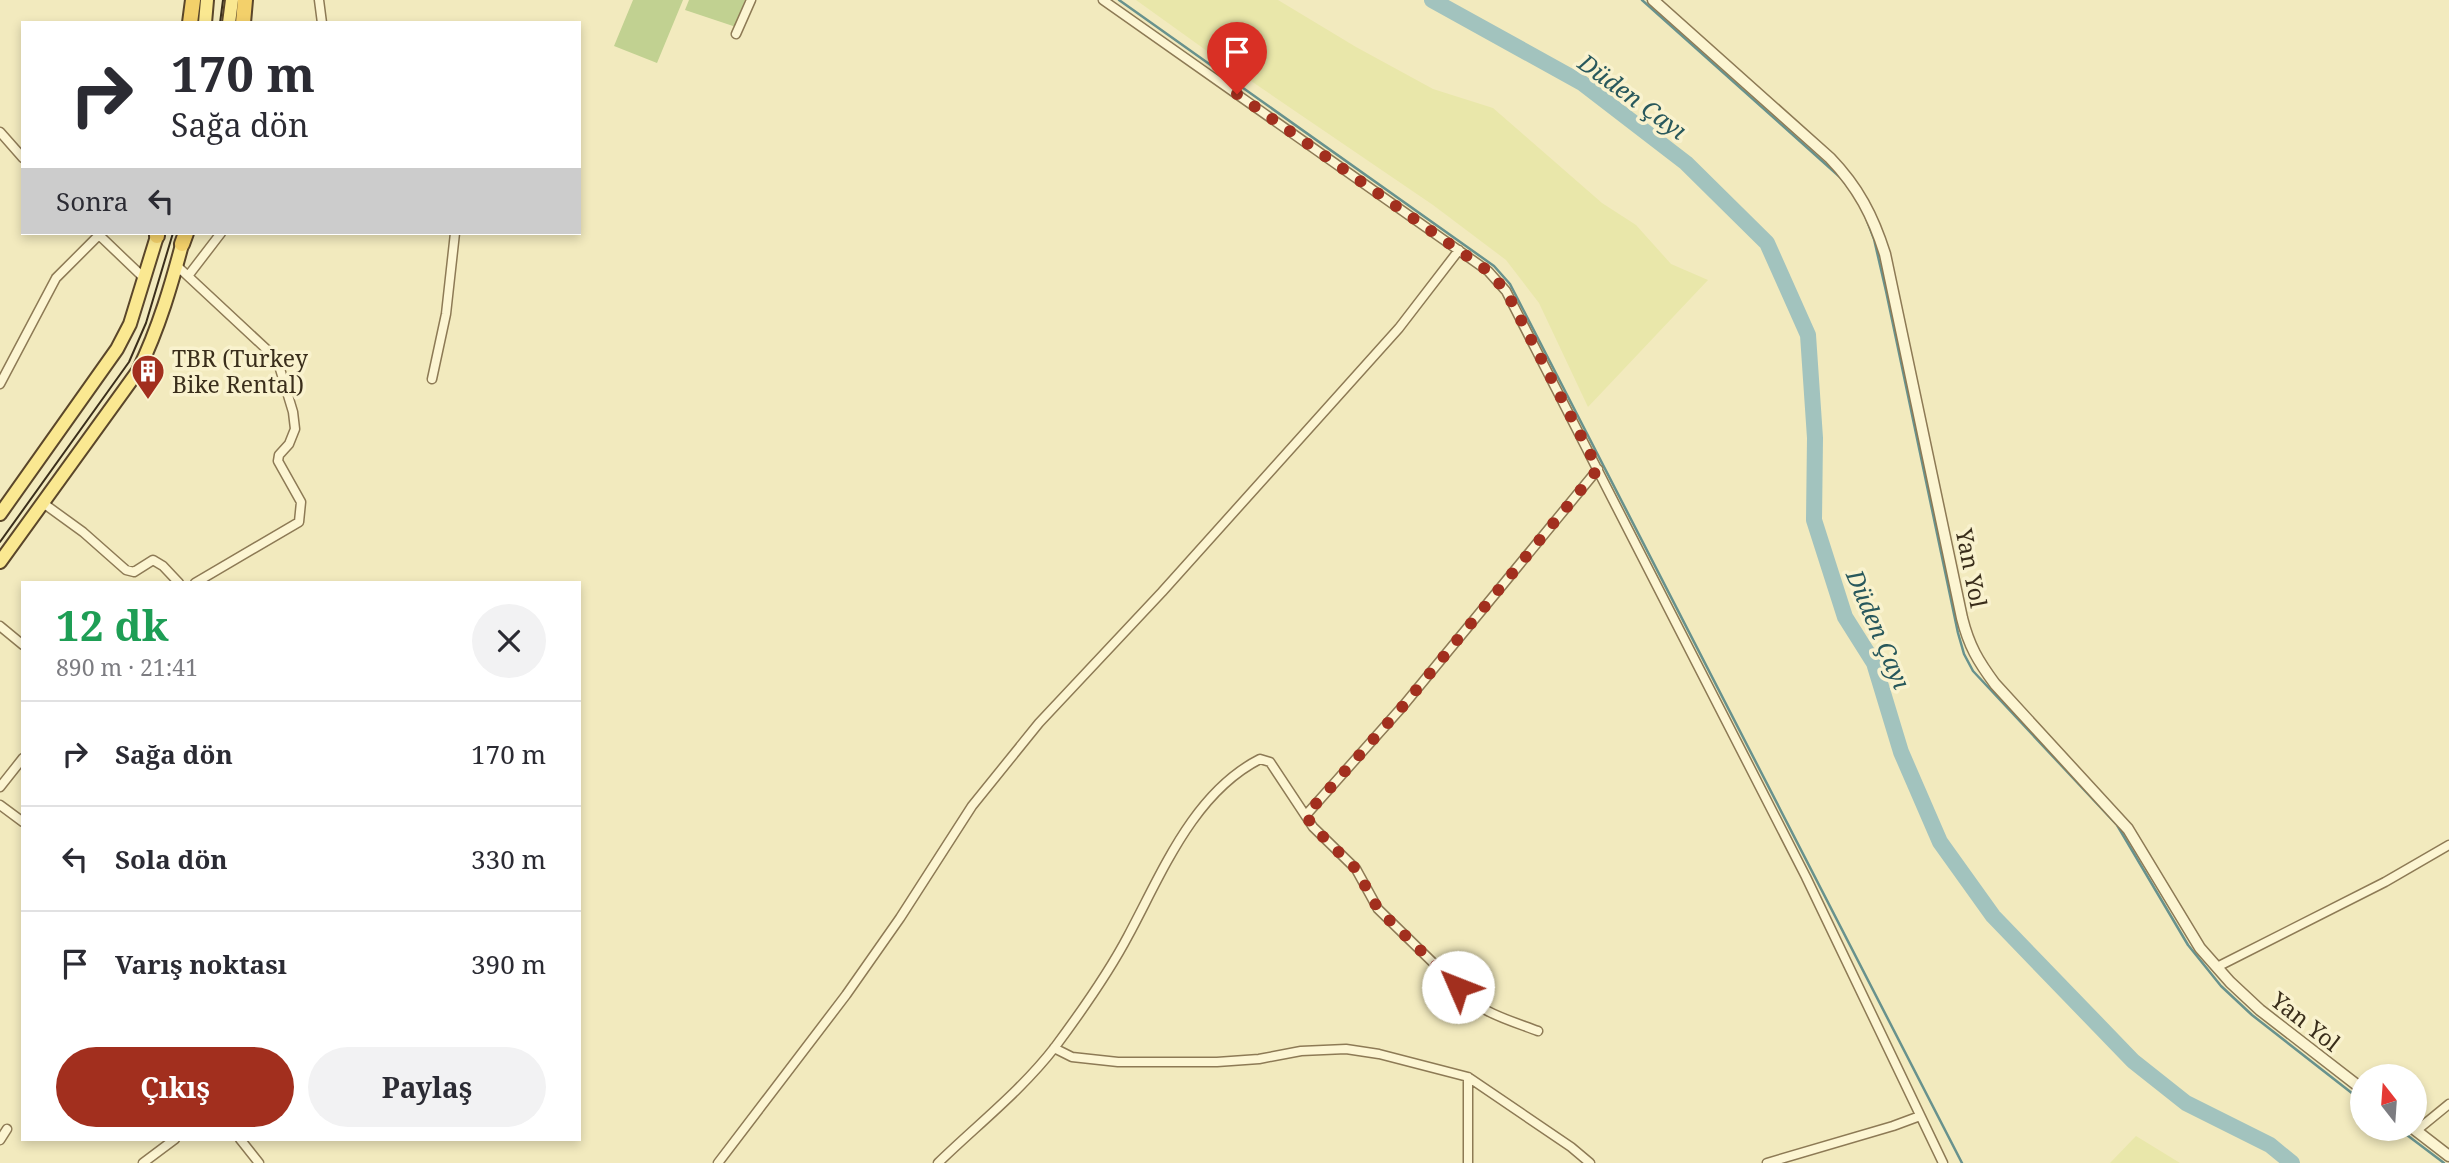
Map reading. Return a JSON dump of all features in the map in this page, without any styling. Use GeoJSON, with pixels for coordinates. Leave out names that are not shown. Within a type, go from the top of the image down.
{"type":"FeatureCollection","features":[{"type":"Feature","properties":{"kind":"highway"},"geometry":{"type":"LineString","coordinates":[[190,21],[193,0]]}},
{"type":"Feature","properties":{"kind":"highway"},"geometry":{"type":"LineString","coordinates":[[243,21],[245,0]]}},
{"type":"Feature","properties":{"kind":"main road"},"geometry":{"type":"LineString","coordinates":[[205,21],[207,0]]}},
{"type":"Feature","properties":{"kind":"main road"},"geometry":{"type":"LineString","coordinates":[[229,21],[232,0]]}},
{"type":"Feature","properties":{"kind":"main road"},"geometry":{"type":"LineString","coordinates":[[0,514],[117,349],[130,324],[157,235]]}},
{"type":"Feature","properties":{"kind":"main road"},"geometry":{"type":"LineString","coordinates":[[0,562],[138,371],[152,343],[185,236]]}},
{"type":"Feature","properties":{"kind":"street"},"geometry":{"type":"LineString","coordinates":[[319,0],[322,21]]}},
{"type":"Feature","properties":{"kind":"street"},"geometry":{"type":"LineString","coordinates":[[736,34],[751,0]]}},
{"type":"Feature","properties":{"kind":"street"},"geometry":{"type":"LineString","coordinates":[[1103,0],[1459,250],[1488,271],[1506,291],[1806,877],[1943,1163]]}},
{"type":"Feature","properties":{"kind":"street","name":"Yan Yol"},"geometry":{"type":"LineString","coordinates":[[1653,0],[1830,158],[1855,185],[1868,208],[1885,254],[1962,618],[1971,649],[1995,684],[2128,830],[2200,948],[2260,1010],[2350,1080]]}},
{"type":"Feature","properties":{"kind":"street"},"geometry":{"type":"LineString","coordinates":[[0,132],[21,156]]}},
{"type":"Feature","properties":{"kind":"street"},"geometry":{"type":"LineString","coordinates":[[0,384],[56,278],[97,235]]}},
{"type":"Feature","properties":{"kind":"street"},"geometry":{"type":"LineString","coordinates":[[99,235],[144,278]]}},
{"type":"Feature","properties":{"kind":"street"},"geometry":{"type":"LineString","coordinates":[[188,276],[219,235]]}},
{"type":"Feature","properties":{"kind":"street"},"geometry":{"type":"LineString","coordinates":[[432,379],[446,314],[455,235]]}},
{"type":"Feature","properties":{"kind":"street"},"geometry":{"type":"LineString","coordinates":[[718,1163],[846,995],[981,796],[1039,723],[1171,582],[1399,328],[1459,250]]}},
{"type":"Feature","properties":{"kind":"street"},"geometry":{"type":"LineString","coordinates":[[176,265],[277,359],[293,412],[295,429],[278,461],[300,502],[299,522],[198,581]]}},
{"type":"Feature","properties":{"kind":"street"},"geometry":{"type":"LineString","coordinates":[[1306,815],[1403,706],[1598,469]]}},
{"type":"Feature","properties":{"kind":"street"},"geometry":{"type":"LineString","coordinates":[[43,503],[83,531],[126,570],[134,572],[153,560],[177,581]]}},
{"type":"Feature","properties":{"kind":"street"},"geometry":{"type":"LineString","coordinates":[[0,626],[21,643]]}},
{"type":"Feature","properties":{"kind":"street"},"geometry":{"type":"LineString","coordinates":[[938,1163],[1019,1088],[1054,1048],[1122,946],[1185,833],[1209,799],[1246,765],[1260,759],[1270,762],[1313,827],[1356,869],[1378,909],[1468,1000],[1499,1017],[1538,1031]]}},
{"type":"Feature","properties":{"kind":"street"},"geometry":{"type":"LineString","coordinates":[[0,787],[21,761]]}},
{"type":"Feature","properties":{"kind":"street"},"geometry":{"type":"LineString","coordinates":[[0,805],[21,821]]}},
{"type":"Feature","properties":{"kind":"street"},"geometry":{"type":"LineString","coordinates":[[2217,967],[2385,882],[2449,845]]}},
{"type":"Feature","properties":{"kind":"street"},"geometry":{"type":"LineString","coordinates":[[1054,1048],[1072,1057],[1156,1062],[1259,1059],[1301,1051],[1346,1049],[1414,1062],[1468,1077],[1590,1163]]}},
{"type":"Feature","properties":{"kind":"street"},"geometry":{"type":"LineString","coordinates":[[1468,1077],[1468,1163]]}},
{"type":"Feature","properties":{"kind":"street"},"geometry":{"type":"LineString","coordinates":[[2427,1121],[2449,1104]]}},
{"type":"Feature","properties":{"kind":"street"},"geometry":{"type":"LineString","coordinates":[[1767,1163],[1920,1116]]}},
{"type":"Feature","properties":{"kind":"street"},"geometry":{"type":"LineString","coordinates":[[0,1140],[7,1129]]}},
{"type":"Feature","properties":{"kind":"street"},"geometry":{"type":"LineString","coordinates":[[2427,1139],[2449,1156]]}},
{"type":"Feature","properties":{"kind":"street"},"geometry":{"type":"LineString","coordinates":[[143,1163],[172,1141]]}},
{"type":"Feature","properties":{"kind":"street"},"geometry":{"type":"LineString","coordinates":[[242,1141],[259,1163]]}},
{"type":"Feature","properties":{"kind":"shaded area"},"geometry":{"type":"Polygon","coordinates":[[[1136,0],[1278,0],[1433,89],[1493,108],[1602,203],[1636,225],[1671,264],[1708,280],[1588,407],[1539,303],[1506,260],[1433,205],[1136,0]]]}},
{"type":"Feature","properties":{"kind":"shaded area"},"geometry":{"type":"Polygon","coordinates":[[[2136,1136],[2180,1163],[2110,1163],[2136,1136]]]}},
{"type":"Feature","properties":{"kind":"green space"},"geometry":{"type":"Polygon","coordinates":[[[633,0],[683,0],[657,63],[614,46],[633,0]]]}},
{"type":"Feature","properties":{"kind":"green space"},"geometry":{"type":"Polygon","coordinates":[[[689,0],[745,0],[736,27],[685,10],[689,0]]]}},
{"type":"Feature","properties":{"kind":"waterway"},"geometry":{"type":"LineString","coordinates":[[1119,0],[1494,266],[1510,284],[1962,1163]]}},
{"type":"Feature","properties":{"kind":"waterway","name":"Düden Çayı"},"geometry":{"type":"LineString","coordinates":[[1432,0],[1582,83],[1686,163],[1767,243],[1808,335],[1815,438],[1814,520],[1845,617],[1874,663],[1901,752],[1940,842],[1993,916],[2133,1061],[2186,1103],[2270,1145],[2292,1163]]}},
{"type":"Feature","properties":{"kind":"waterway"},"geometry":{"type":"LineString","coordinates":[[1642,0],[1841,178],[1851,191]]}},
{"type":"Feature","properties":{"kind":"waterway"},"geometry":{"type":"LineString","coordinates":[[1866,218],[1874,239],[1886,291],[1958,633],[1964,654],[1973,671],[2117,825],[2188,945],[2221,986],[2252,1015],[2350,1092]]}},
{"type":"Feature","properties":{"kind":"waterway"},"geometry":{"type":"LineString","coordinates":[[2415,1141],[2444,1163]]}},
{"type":"Feature","properties":{"kind":"tram line"},"geometry":{"type":"LineString","coordinates":[[220,21],[223,0]]}},
{"type":"Feature","properties":{"kind":"tram line"},"geometry":{"type":"LineString","coordinates":[[0,542],[129,362],[146,323],[172,235]]}},
{"type":"Feature","properties":{"kind":"place","name":"TBR (Turkey Bike Rental)"},"geometry":{"type":"Point","coordinates":[148,401]}},
{"type":"Feature","properties":{"kind":"route"},"geometry":{"type":"LineString","coordinates":[[1237,94],[1488,271],[1506,291],[1598,469],[1403,706],[1306,815],[1313,827],[1356,869],[1378,909],[1458,987]]}}]}
